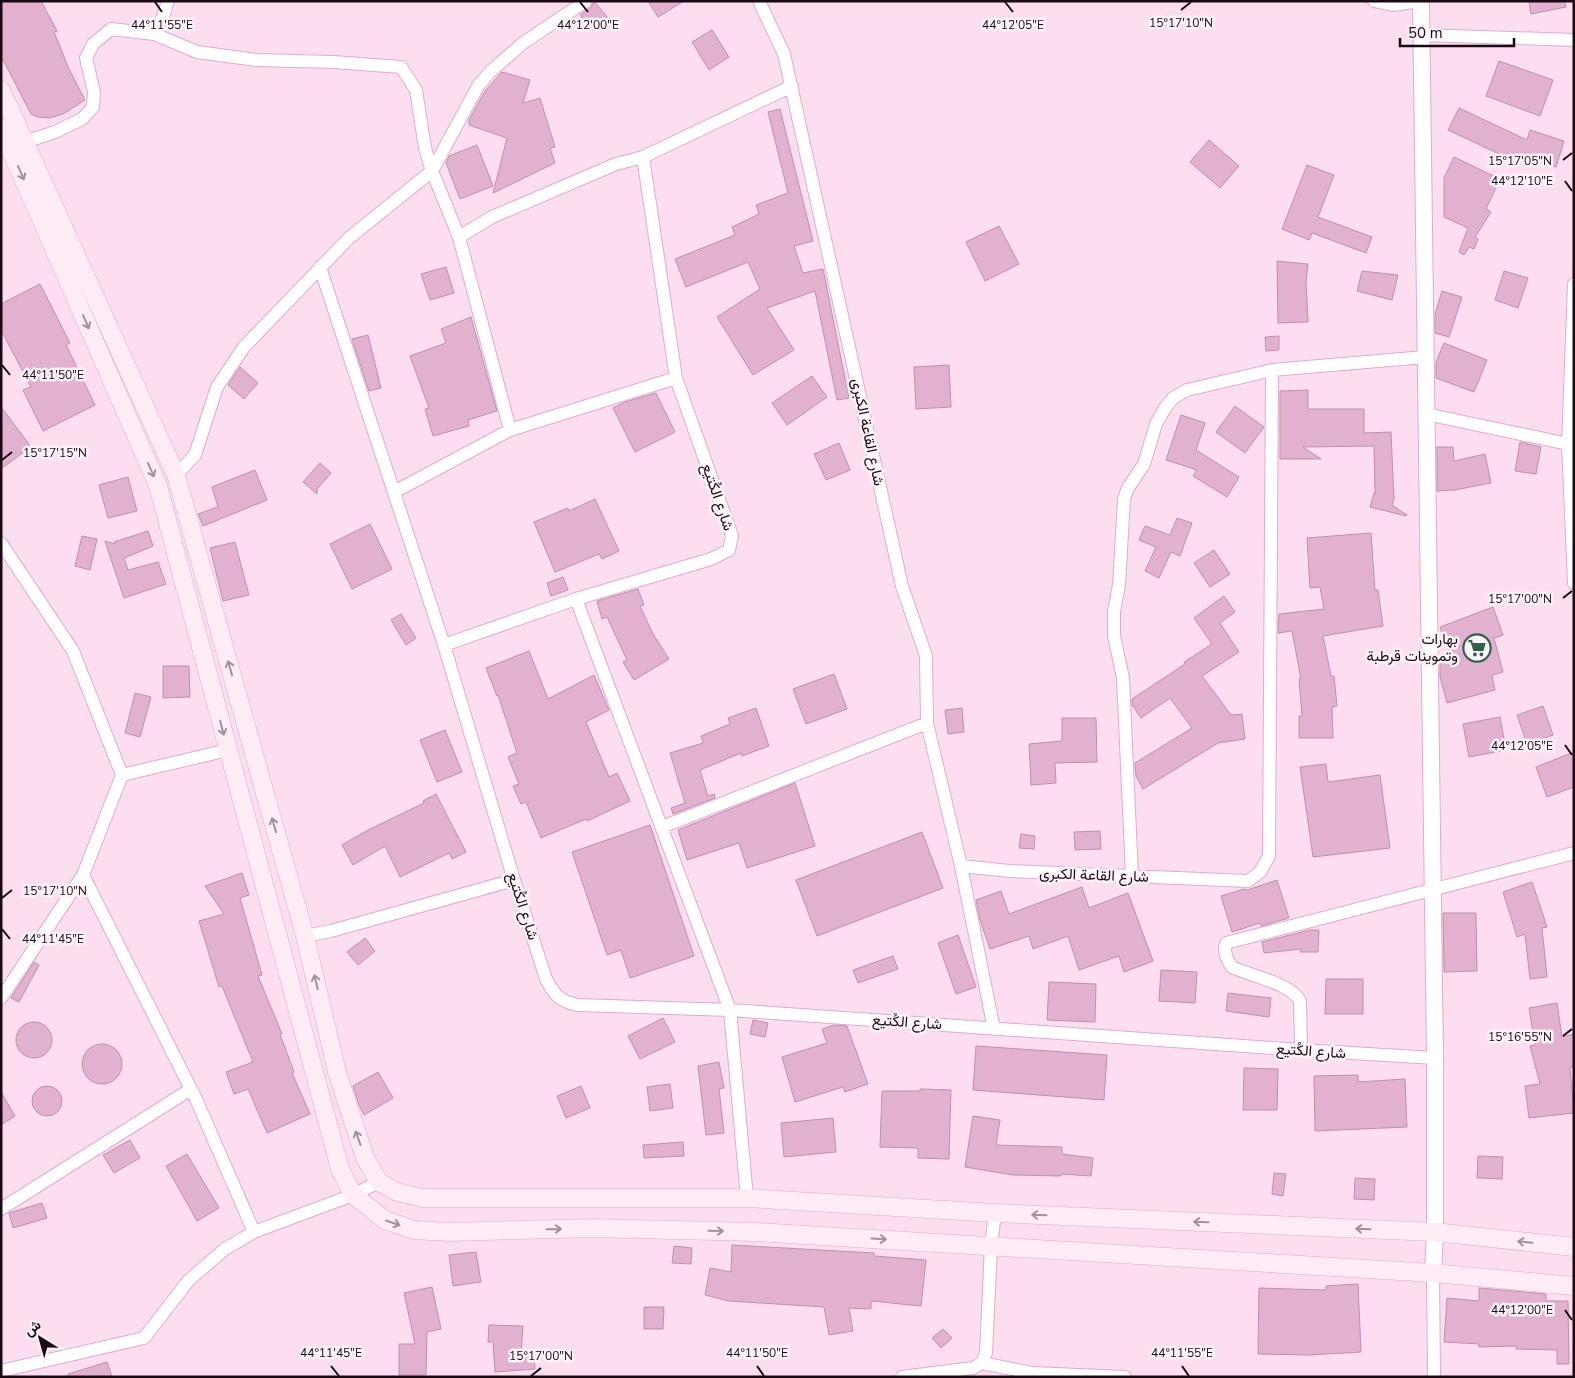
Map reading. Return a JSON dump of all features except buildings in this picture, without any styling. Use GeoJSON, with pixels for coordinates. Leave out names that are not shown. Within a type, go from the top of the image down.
{"type":"FeatureCollection","features":[{"type":"Feature","properties":{"kind":"main road"},"geometry":{"type":"LineString","coordinates":[[1,90],[176,475],[305,936],[337,1072],[365,1158],[379,1182],[397,1192],[423,1198],[747,1198],[995,1213],[1435,1232],[1574,1247]]}},
{"type":"Feature","properties":{"kind":"main road"},"geometry":{"type":"LineString","coordinates":[[1,128],[158,486],[334,1150],[340,1169],[353,1195],[385,1220],[414,1230],[449,1232],[593,1228],[756,1232],[1433,1274],[1574,1286]]}},
{"type":"Feature","properties":{"kind":"street"},"geometry":{"type":"LineString","coordinates":[[154,34],[163,17],[168,1]]}},
{"type":"Feature","properties":{"kind":"street"},"geometry":{"type":"LineString","coordinates":[[176,475],[195,455],[217,387],[244,347],[349,238],[432,171],[478,86],[491,71],[524,43],[586,1]]}},
{"type":"Feature","properties":{"kind":"street","name":"شارع القاعة الكبرى"},"geometry":{"type":"LineString","coordinates":[[759,1],[784,54],[902,586],[926,656],[928,723],[961,866],[994,1028]]}},
{"type":"Feature","properties":{"kind":"street"},"geometry":{"type":"LineString","coordinates":[[1374,1],[1393,5],[1420,1],[1422,35],[1435,1058],[1434,1377]]}},
{"type":"Feature","properties":{"kind":"street"},"geometry":{"type":"LineString","coordinates":[[25,142],[55,132],[82,119],[93,107],[94,92],[86,58],[93,44],[111,29],[154,34],[198,52],[257,60],[333,62],[401,67],[416,90],[425,148],[432,171],[459,236],[510,430]]}},
{"type":"Feature","properties":{"kind":"street"},"geometry":{"type":"LineString","coordinates":[[1422,35],[1574,40]]}},
{"type":"Feature","properties":{"kind":"street"},"geometry":{"type":"LineString","coordinates":[[459,236],[492,217],[616,164],[643,157],[792,86]]}},
{"type":"Feature","properties":{"kind":"street","name":"شارع الكُتيع"},"geometry":{"type":"LineString","coordinates":[[643,157],[676,378],[732,536],[729,550],[711,559],[576,599],[444,645],[514,880],[546,979],[552,991],[559,998],[578,1005],[730,1010],[1435,1058]]}},
{"type":"Feature","properties":{"kind":"street"},"geometry":{"type":"LineString","coordinates":[[320,267],[444,645]]}},
{"type":"Feature","properties":{"kind":"street"},"geometry":{"type":"LineString","coordinates":[[1574,284],[1568,444],[1574,583]]}},
{"type":"Feature","properties":{"kind":"street"},"geometry":{"type":"LineString","coordinates":[[1132,876],[1123,678],[1114,636],[1114,611],[1119,585],[1124,499],[1128,488],[1144,464],[1156,424],[1165,408],[1173,398],[1186,390],[1272,370],[1426,357]]}},
{"type":"Feature","properties":{"kind":"street","name":"شارع القاعة الكبرى"},"geometry":{"type":"LineString","coordinates":[[961,866],[1010,871],[1248,881],[1260,872],[1269,856],[1272,370]]}},
{"type":"Feature","properties":{"kind":"street"},"geometry":{"type":"LineString","coordinates":[[394,492],[510,430],[676,378]]}},
{"type":"Feature","properties":{"kind":"street"},"geometry":{"type":"LineString","coordinates":[[1426,414],[1568,444]]}},
{"type":"Feature","properties":{"kind":"street"},"geometry":{"type":"LineString","coordinates":[[1,543],[72,651],[122,775],[83,875],[1,998]]}},
{"type":"Feature","properties":{"kind":"street"},"geometry":{"type":"LineString","coordinates":[[576,599],[730,1010],[747,1198]]}},
{"type":"Feature","properties":{"kind":"street"},"geometry":{"type":"LineString","coordinates":[[662,827],[928,723]]}},
{"type":"Feature","properties":{"kind":"street"},"geometry":{"type":"LineString","coordinates":[[122,775],[228,750]]}},
{"type":"Feature","properties":{"kind":"street"},"geometry":{"type":"LineString","coordinates":[[1300,1050],[1300,1001],[1297,995],[1287,989],[1232,967],[1228,962],[1225,949],[1226,943],[1574,853]]}},
{"type":"Feature","properties":{"kind":"street"},"geometry":{"type":"LineString","coordinates":[[83,875],[191,1089],[254,1232]]}},
{"type":"Feature","properties":{"kind":"street"},"geometry":{"type":"LineString","coordinates":[[305,936],[514,880]]}},
{"type":"Feature","properties":{"kind":"street"},"geometry":{"type":"LineString","coordinates":[[1,1209],[191,1089]]}},
{"type":"Feature","properties":{"kind":"street"},"geometry":{"type":"LineString","coordinates":[[1,1371],[144,1338],[190,1280],[225,1249],[254,1232],[353,1195],[379,1182]]}},
{"type":"Feature","properties":{"kind":"street"},"geometry":{"type":"LineString","coordinates":[[902,1377],[973,1368],[982,1363],[986,1353],[991,1246],[995,1213]]}},
{"type":"Feature","properties":{"kind":"street"},"geometry":{"type":"LineString","coordinates":[[982,1363],[1032,1373],[1125,1377]]}},
{"type":"Feature","properties":{"kind":"place","name":"بهارات وتموينات قرطبة"},"geometry":{"type":"Point","coordinates":[1477,648]}}]}
